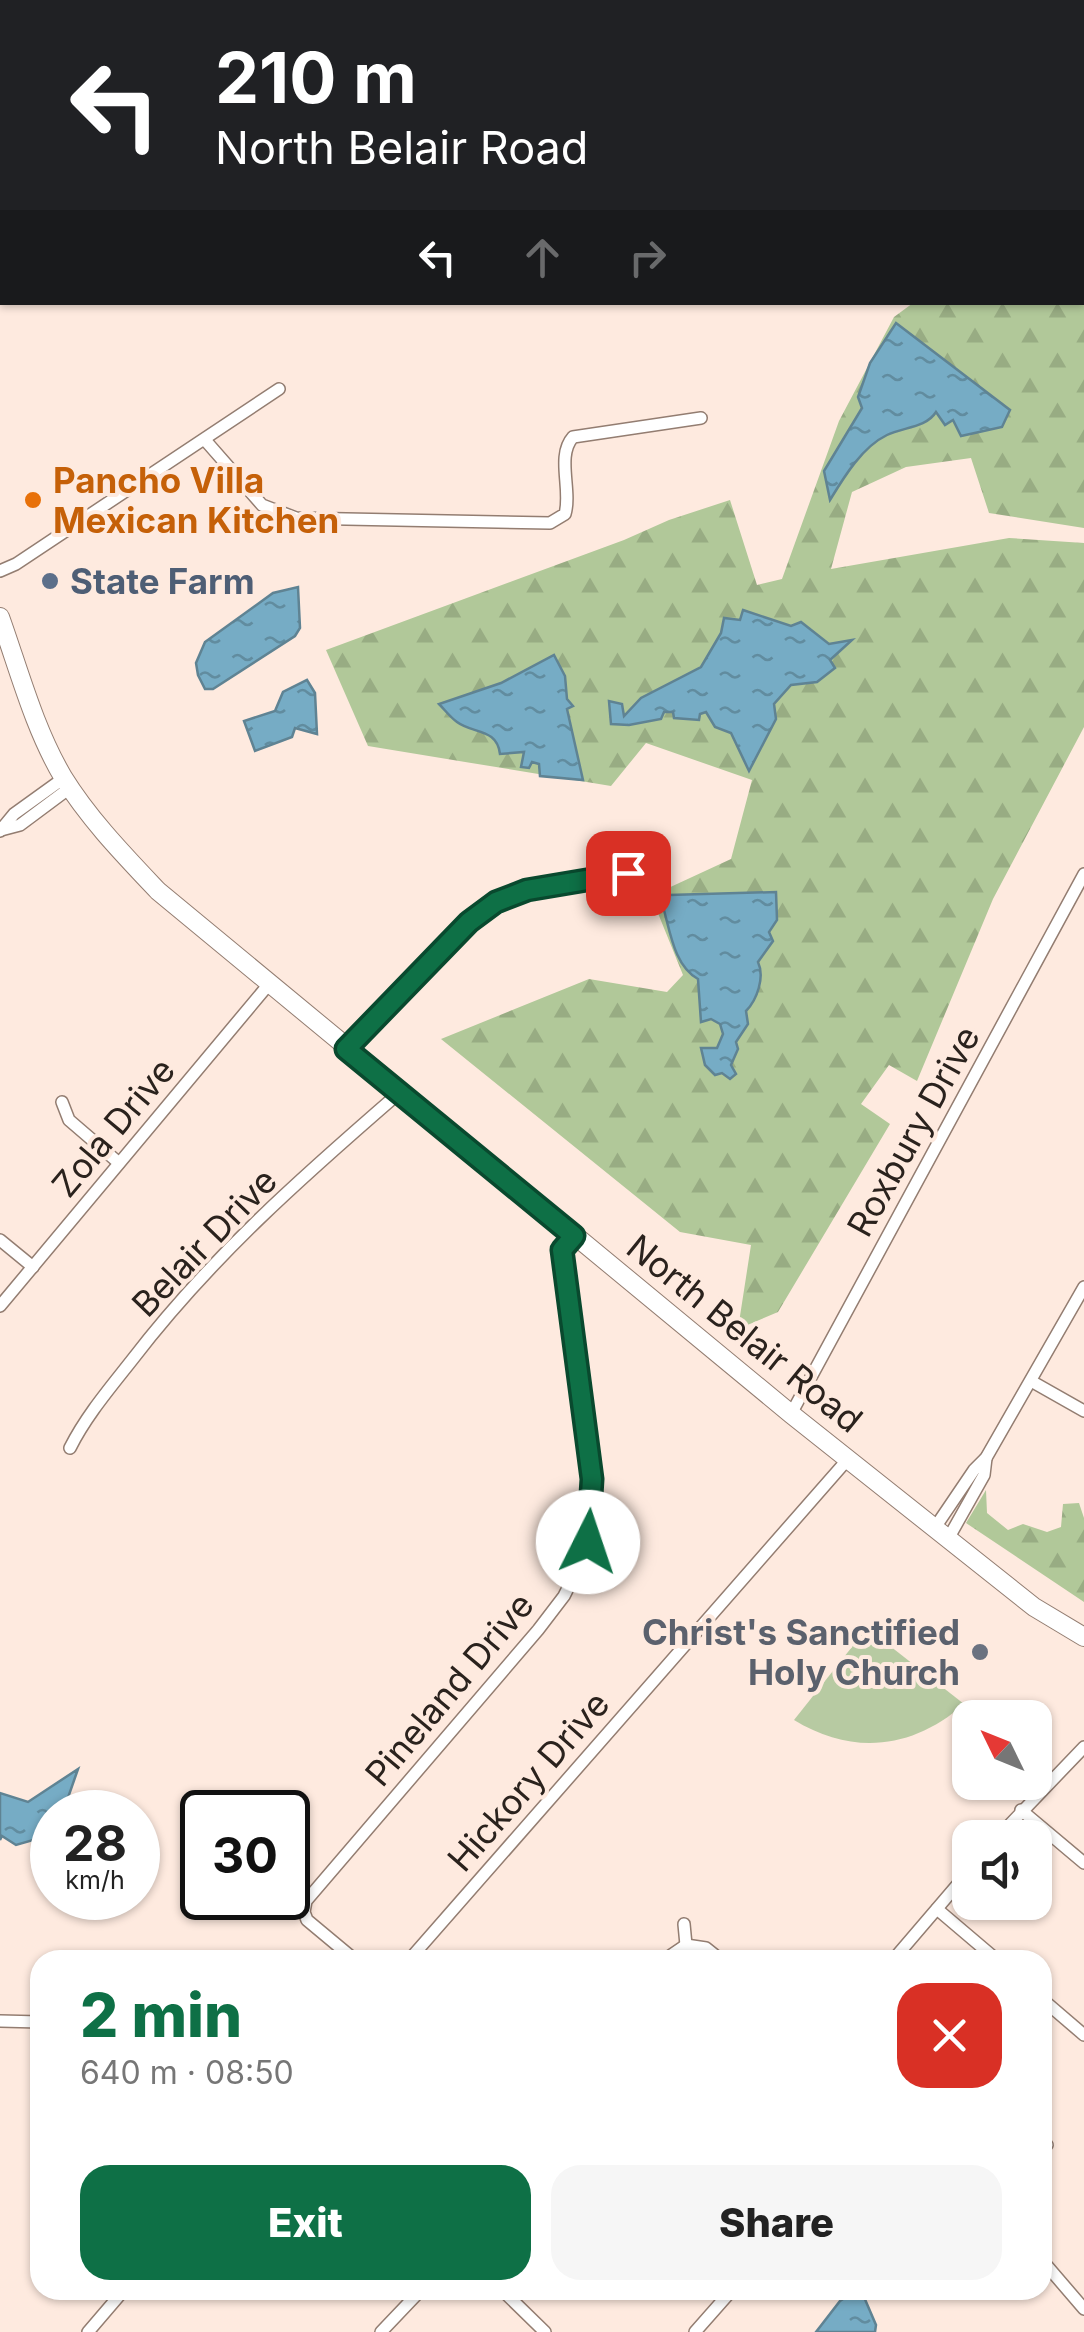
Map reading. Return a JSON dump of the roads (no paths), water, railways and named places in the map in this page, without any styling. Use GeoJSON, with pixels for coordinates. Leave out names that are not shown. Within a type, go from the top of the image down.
{"type":"FeatureCollection","features":[{"type":"Feature","properties":{"kind":"main road","name":"North Belair Road"},"geometry":{"type":"LineString","coordinates":[[0,617],[46,745],[111,842],[158,891],[791,1414],[1034,1606],[1084,1637]]}},
{"type":"Feature","properties":{"kind":"street"},"geometry":{"type":"LineString","coordinates":[[0,571],[279,389]]}},
{"type":"Feature","properties":{"kind":"street"},"geometry":{"type":"LineString","coordinates":[[205,440],[262,505],[296,518],[550,523],[565,514],[568,505],[566,453],[573,437],[701,418]]}},
{"type":"Feature","properties":{"kind":"street"},"geometry":{"type":"LineString","coordinates":[[0,831],[20,825],[68,782]]}},
{"type":"Feature","properties":{"kind":"street"},"geometry":{"type":"LineString","coordinates":[[346,1049],[469,922],[496,902],[527,890],[628,873],[649,874]]}},
{"type":"Feature","properties":{"kind":"street","name":"Roxbury Drive"},"geometry":{"type":"LineString","coordinates":[[791,1414],[1084,874]]}},
{"type":"Feature","properties":{"kind":"street","name":"Zola Drive"},"geometry":{"type":"LineString","coordinates":[[0,1306],[268,984]]}},
{"type":"Feature","properties":{"kind":"street","name":"Belair Drive"},"geometry":{"type":"LineString","coordinates":[[70,1448],[81,1426],[136,1355],[224,1250],[400,1093]]}},
{"type":"Feature","properties":{"kind":"street"},"geometry":{"type":"LineString","coordinates":[[62,1102],[69,1120],[119,1163]]}},
{"type":"Feature","properties":{"kind":"street","name":"Pineland Drive"},"geometry":{"type":"LineString","coordinates":[[343,1950],[308,1920],[304,1912],[306,1901],[538,1630],[564,1596],[588,1542],[592,1479],[562,1250],[574,1236]]}},
{"type":"Feature","properties":{"kind":"street"},"geometry":{"type":"LineString","coordinates":[[0,1240],[33,1267]]}},
{"type":"Feature","properties":{"kind":"street"},"geometry":{"type":"LineString","coordinates":[[941,1534],[959,1492],[986,1458],[1084,1287]]}},
{"type":"Feature","properties":{"kind":"street"},"geometry":{"type":"LineString","coordinates":[[1031,1381],[1084,1411]]}},
{"type":"Feature","properties":{"kind":"street"},"geometry":{"type":"LineString","coordinates":[[941,1534],[971,1499],[984,1476],[986,1458]]}},
{"type":"Feature","properties":{"kind":"street","name":"Hickory Drive"},"geometry":{"type":"LineString","coordinates":[[418,1950],[848,1459]]}},
{"type":"Feature","properties":{"kind":"street"},"geometry":{"type":"LineString","coordinates":[[959,1492],[971,1499]]}},
{"type":"Feature","properties":{"kind":"street"},"geometry":{"type":"LineString","coordinates":[[1012,1820],[1084,1748]]}},
{"type":"Feature","properties":{"kind":"street"},"geometry":{"type":"LineString","coordinates":[[1021,1810],[1084,1863]]}},
{"type":"Feature","properties":{"kind":"street"},"geometry":{"type":"LineString","coordinates":[[901,1950],[952,1891]]}},
{"type":"Feature","properties":{"kind":"street"},"geometry":{"type":"LineString","coordinates":[[937,1908],[985,1950]]}},
{"type":"Feature","properties":{"kind":"street"},"geometry":{"type":"LineString","coordinates":[[684,1924],[686,1945]]}},
{"type":"Feature","properties":{"kind":"street"},"geometry":{"type":"LineString","coordinates":[[679,1950],[686,1945],[709,1950]]}},
{"type":"Feature","properties":{"kind":"street"},"geometry":{"type":"LineString","coordinates":[[1052,2007],[1084,2034]]}},
{"type":"Feature","properties":{"kind":"street"},"geometry":{"type":"LineString","coordinates":[[0,2021],[30,2022]]}},
{"type":"Feature","properties":{"kind":"street"},"geometry":{"type":"LineString","coordinates":[[1052,2272],[1084,2309]]}},
{"type":"Feature","properties":{"kind":"street"},"geometry":{"type":"LineString","coordinates":[[88,2332],[115,2300]]}},
{"type":"Feature","properties":{"kind":"street"},"geometry":{"type":"LineString","coordinates":[[381,2332],[411,2300]]}},
{"type":"Feature","properties":{"kind":"street"},"geometry":{"type":"LineString","coordinates":[[512,2300],[545,2332]]}},
{"type":"Feature","properties":{"kind":"street"},"geometry":{"type":"LineString","coordinates":[[695,2332],[723,2300]]}},
{"type":"Feature","properties":{"kind":"water"},"geometry":{"type":"Polygon","coordinates":[[[896,323],[1010,410],[1002,427],[961,436],[953,420],[945,425],[936,412],[920,424],[887,435],[862,455],[830,500],[824,471],[862,408],[858,397],[870,363],[896,323]]]}},
{"type":"Feature","properties":{"kind":"water"},"geometry":{"type":"Polygon","coordinates":[[[298,587],[300,628],[295,636],[213,689],[205,689],[196,663],[205,642],[273,593],[298,587]]]}},
{"type":"Feature","properties":{"kind":"water"},"geometry":{"type":"Polygon","coordinates":[[[743,610],[791,626],[801,622],[829,644],[852,640],[830,660],[835,668],[817,682],[791,685],[774,704],[776,719],[749,771],[731,733],[715,727],[706,712],[700,714],[699,720],[674,718],[673,712],[664,712],[661,719],[611,724],[609,701],[622,704],[624,716],[641,698],[701,667],[721,633],[724,618],[740,620],[743,610]]]}},
{"type":"Feature","properties":{"kind":"water"},"geometry":{"type":"Polygon","coordinates":[[[554,655],[565,676],[567,699],[573,706],[567,709],[583,780],[540,776],[539,764],[532,762],[529,768],[521,767],[524,752],[500,754],[494,740],[463,726],[439,704],[501,683],[554,655]]]}},
{"type":"Feature","properties":{"kind":"water"},"geometry":{"type":"Polygon","coordinates":[[[307,680],[315,693],[317,734],[295,728],[292,737],[255,751],[244,721],[275,711],[283,692],[307,680]]]}},
{"type":"Feature","properties":{"kind":"water"},"geometry":{"type":"Polygon","coordinates":[[[776,892],[777,920],[769,932],[773,941],[758,962],[759,988],[746,1011],[748,1024],[736,1042],[738,1049],[731,1065],[736,1074],[730,1079],[722,1073],[715,1075],[705,1065],[701,1048],[717,1048],[723,1034],[720,1024],[711,1019],[701,1022],[698,979],[678,956],[662,903],[669,895],[776,892]]]}},
{"type":"Feature","properties":{"kind":"water"},"geometry":{"type":"Polygon","coordinates":[[[78,1769],[71,1790],[46,1790],[78,1769]]]}},
{"type":"Feature","properties":{"kind":"water"},"geometry":{"type":"Polygon","coordinates":[[[0,1793],[28,1802],[30,1841],[16,1845],[2,1836],[0,1840],[0,1793]]]}},
{"type":"Feature","properties":{"kind":"water"},"geometry":{"type":"Polygon","coordinates":[[[865,2300],[875,2332],[816,2332],[840,2301],[865,2300]]]}},
{"type":"Feature","properties":{"kind":"place","name":"Pancho Villa Mexican Kitchen"},"geometry":{"type":"Point","coordinates":[33,500]}},
{"type":"Feature","properties":{"kind":"place","name":"State Farm"},"geometry":{"type":"Point","coordinates":[50,581]}},
{"type":"Feature","properties":{"kind":"place","name":"Christ's Sanctified Holy Church"},"geometry":{"type":"Point","coordinates":[980,1652]}}]}
